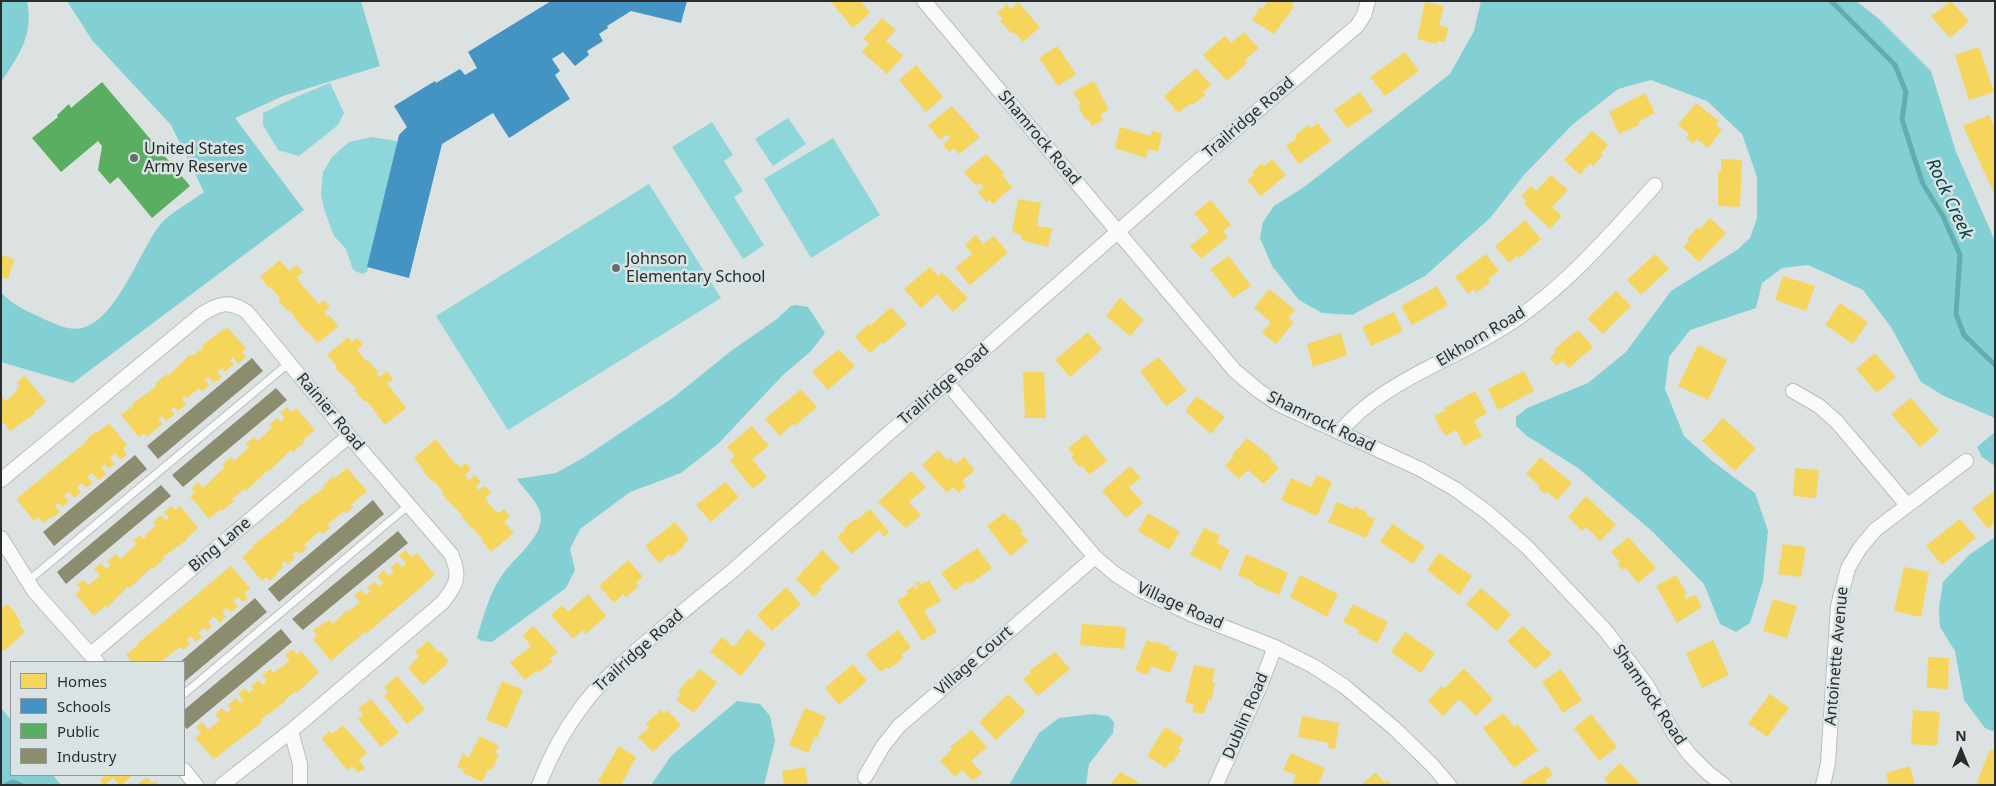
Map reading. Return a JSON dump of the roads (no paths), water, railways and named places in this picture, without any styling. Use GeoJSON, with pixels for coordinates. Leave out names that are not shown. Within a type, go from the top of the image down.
{"type":"FeatureCollection","features":[{"type":"Feature","properties":{"kind":"street","name":"Shamrock Road"},"geometry":{"type":"LineString","coordinates":[[924,1],[1235,371],[1280,405],[1420,469],[1455,489],[1488,513],[1527,547],[1605,630],[1646,684],[1674,734],[1690,755],[1708,773],[1724,785]]}},
{"type":"Feature","properties":{"kind":"street","name":"Trailridge Road"},"geometry":{"type":"LineString","coordinates":[[539,785],[547,763],[564,732],[607,677],[670,622],[730,574],[946,383],[1357,26],[1364,15],[1368,1]]}},
{"type":"Feature","properties":{"kind":"street","name":"Elkhorn Road"},"geometry":{"type":"LineString","coordinates":[[1338,432],[1363,409],[1392,389],[1501,329],[1541,300],[1606,240],[1655,185]]}},
{"type":"Feature","properties":{"kind":"street","name":"Rainier Road"},"geometry":{"type":"LineString","coordinates":[[1,480],[202,314],[220,305],[230,304],[238,306],[247,312],[349,436],[451,554],[456,565],[455,586],[442,603],[290,731],[222,785]]}},
{"type":"Feature","properties":{"kind":"street","name":"Village Road"},"geometry":{"type":"LineString","coordinates":[[946,383],[1095,557],[1115,574],[1140,590],[1194,615],[1274,647],[1313,666],[1344,686],[1394,728],[1432,765],[1449,785]]}},
{"type":"Feature","properties":{"kind":"street"},"geometry":{"type":"LineString","coordinates":[[1793,391],[1818,406],[1837,422],[1907,505]]}},
{"type":"Feature","properties":{"kind":"street","name":"Bing Lane"},"geometry":{"type":"LineString","coordinates":[[94,658],[349,436]]}},
{"type":"Feature","properties":{"kind":"street","name":"Antoinette Avenue"},"geometry":{"type":"LineString","coordinates":[[1823,785],[1828,763],[1838,606],[1842,584],[1848,568],[1860,548],[1875,530],[1966,461]]}},
{"type":"Feature","properties":{"kind":"street"},"geometry":{"type":"LineString","coordinates":[[1,538],[34,592],[94,658]]}},
{"type":"Feature","properties":{"kind":"street","name":"Village Court"},"geometry":{"type":"LineString","coordinates":[[865,777],[883,746],[899,726],[1095,557]]}},
{"type":"Feature","properties":{"kind":"street","name":"Dublin Road"},"geometry":{"type":"LineString","coordinates":[[1216,785],[1260,686],[1274,647]]}},
{"type":"Feature","properties":{"kind":"street"},"geometry":{"type":"LineString","coordinates":[[290,731],[300,764],[300,785]]}},
{"type":"Feature","properties":{"kind":"street"},"geometry":{"type":"LineString","coordinates":[[185,771],[196,785]]}},
{"type":"Feature","properties":{"kind":"lane"},"geometry":{"type":"LineString","coordinates":[[28,581],[289,363]]}},
{"type":"Feature","properties":{"kind":"lane"},"geometry":{"type":"LineString","coordinates":[[185,693],[409,505]]}},
{"type":"Feature","properties":{"kind":"waterway","name":"Rock Creek"},"geometry":{"type":"LineString","coordinates":[[1831,1],[1895,65],[1906,92],[1902,119],[1923,184],[1943,216],[1960,255],[1956,314],[1964,335],[1995,365]]}},
{"type":"Feature","properties":{"kind":"waterway"},"geometry":{"type":"LineString","coordinates":[[6,785],[13,782],[21,785]]}},
{"type":"Feature","properties":{"kind":"place","name":"United States Army Reserve"},"geometry":{"type":"Point","coordinates":[134,158]}},
{"type":"Feature","properties":{"kind":"place","name":"Johnson Elementary School"},"geometry":{"type":"Point","coordinates":[616,268]}}]}
